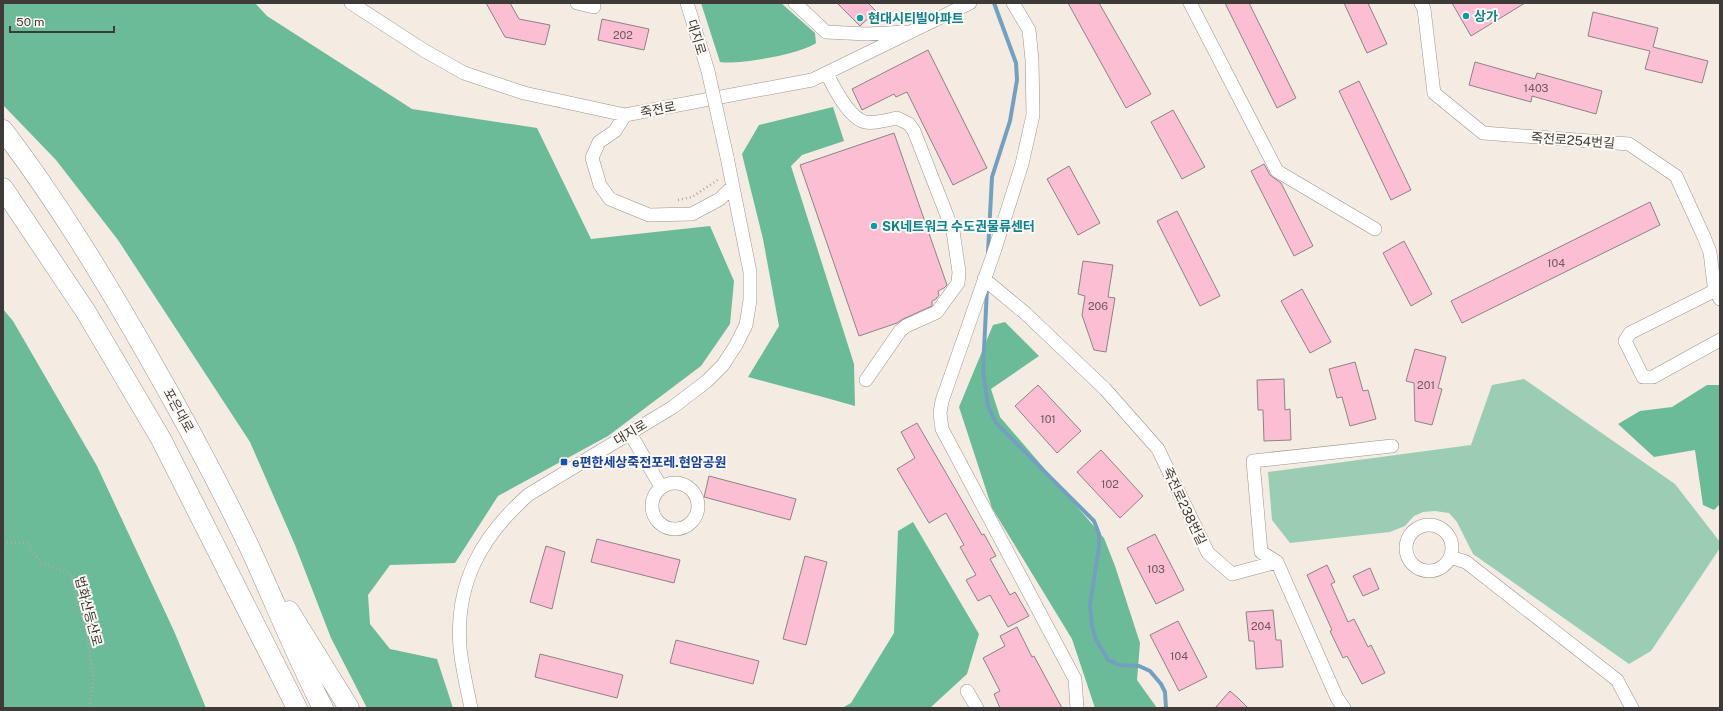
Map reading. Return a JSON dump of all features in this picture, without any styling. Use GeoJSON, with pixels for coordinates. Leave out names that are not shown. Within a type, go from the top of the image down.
{"type":"FeatureCollection","features":[{"type":"Feature","properties":{"kind":"highway","name":"포은대로"},"geometry":{"type":"LineString","coordinates":[[3,130],[77,236],[121,308],[186,422],[246,541],[310,683],[323,708]]}},
{"type":"Feature","properties":{"kind":"highway"},"geometry":{"type":"LineString","coordinates":[[3,188],[86,312],[161,439],[297,708]]}},
{"type":"Feature","properties":{"kind":"highway"},"geometry":{"type":"LineString","coordinates":[[246,541],[349,708]]}},
{"type":"Feature","properties":{"kind":"highway"},"geometry":{"type":"LineString","coordinates":[[238,591],[289,708]]}},
{"type":"Feature","properties":{"kind":"street","name":"죽전로"},"geometry":{"type":"LineString","coordinates":[[351,3],[425,51],[464,73],[524,93],[626,115],[812,80],[970,3]]}},
{"type":"Feature","properties":{"kind":"street"},"geometry":{"type":"LineString","coordinates":[[577,3],[594,7]]}},
{"type":"Feature","properties":{"kind":"street","name":"대지로"},"geometry":{"type":"LineString","coordinates":[[471,708],[460,649],[459,623],[462,600],[468,575],[492,532],[508,513],[528,495],[673,407],[707,381],[723,365],[736,345],[746,325],[750,300],[750,272],[708,71],[686,3]]}},
{"type":"Feature","properties":{"kind":"street"},"geometry":{"type":"LineString","coordinates":[[795,3],[826,32],[867,34],[913,31]]}},
{"type":"Feature","properties":{"kind":"street"},"geometry":{"type":"LineString","coordinates":[[1013,3],[1029,30],[1032,60],[1033,115],[1022,164],[994,252],[988,283],[942,401],[940,413],[942,429],[1075,679],[1077,708]]}},
{"type":"Feature","properties":{"kind":"street"},"geometry":{"type":"LineString","coordinates":[[1190,3],[1277,170],[1375,230]]}},
{"type":"Feature","properties":{"kind":"street","name":"죽전로254번길"},"geometry":{"type":"LineString","coordinates":[[1421,3],[1424,9],[1434,93],[1483,133],[1629,144],[1676,176],[1710,252],[1714,285],[1718,294]]}},
{"type":"Feature","properties":{"kind":"street"},"geometry":{"type":"LineString","coordinates":[[827,74],[852,114],[859,120],[875,122],[897,118],[909,124],[914,131],[953,231],[959,272],[958,283],[937,312],[906,326],[900,331],[866,380]]}},
{"type":"Feature","properties":{"kind":"street"},"geometry":{"type":"LineString","coordinates":[[626,115],[614,131],[599,142],[592,158],[600,185],[610,199],[649,215],[692,214],[720,200],[733,186]]}},
{"type":"Feature","properties":{"kind":"street","name":"죽전로238번길"},"geometry":{"type":"LineString","coordinates":[[988,283],[1025,313],[1104,389],[1158,449],[1208,553],[1232,574],[1276,562]]}},
{"type":"Feature","properties":{"kind":"street"},"geometry":{"type":"LineString","coordinates":[[1718,294],[1630,333],[1625,342],[1643,377],[1653,377],[1720,340]]}},
{"type":"Feature","properties":{"kind":"street"},"geometry":{"type":"LineString","coordinates":[[630,433],[661,487]]}},
{"type":"Feature","properties":{"kind":"street"},"geometry":{"type":"LineString","coordinates":[[1344,708],[1337,698],[1276,562],[1261,552],[1253,461],[1392,446]]}},
{"type":"Feature","properties":{"kind":"street"},"geometry":{"type":"LineString","coordinates":[[675,483],[698,490],[698,506],[694,519],[684,528],[669,529],[662,526],[653,514],[653,499],[656,492],[661,487],[675,483]]}},
{"type":"Feature","properties":{"kind":"street"},"geometry":{"type":"LineString","coordinates":[[1450,557],[1466,562],[1617,680],[1632,708]]}},
{"type":"Feature","properties":{"kind":"street"},"geometry":{"type":"LineString","coordinates":[[967,691],[977,708]]}},
{"type":"Feature","properties":{"kind":"path"},"geometry":{"type":"LineString","coordinates":[[673,201],[692,197],[730,171]]}},
{"type":"Feature","properties":{"kind":"path","name":"법화산등산로"},"geometry":{"type":"LineString","coordinates":[[3,543],[27,543],[41,563],[70,574],[86,631],[94,678],[89,708]]}},
{"type":"Feature","properties":{"kind":"green space"},"geometry":{"type":"Polygon","coordinates":[[[3,3],[255,3],[267,16],[412,109],[537,128],[591,239],[710,226],[734,281],[730,324],[701,366],[608,436],[498,496],[455,563],[390,565],[368,595],[370,624],[390,649],[437,659],[453,708],[367,708],[331,638],[295,545],[250,442],[118,240],[56,160],[3,105],[3,3]]]}},
{"type":"Feature","properties":{"kind":"green space"},"geometry":{"type":"Polygon","coordinates":[[[701,3],[781,3],[815,33],[816,43],[797,51],[770,58],[741,62],[720,62],[701,3]]]}},
{"type":"Feature","properties":{"kind":"green space"},"geometry":{"type":"Polygon","coordinates":[[[833,107],[844,141],[802,155],[791,166],[854,364],[855,406],[748,377],[779,326],[763,239],[742,154],[759,125],[833,107]]]}},
{"type":"Feature","properties":{"kind":"green space"},"geometry":{"type":"Polygon","coordinates":[[[3,309],[13,321],[97,466],[174,631],[206,708],[3,708],[3,309]]]}},
{"type":"Feature","properties":{"kind":"green space"},"geometry":{"type":"Polygon","coordinates":[[[1005,322],[1039,356],[991,389],[1000,417],[1104,538],[1115,566],[1140,643],[1137,680],[1157,708],[1095,708],[1072,639],[992,508],[959,407],[993,325],[1005,322]]]}},
{"type":"Feature","properties":{"kind":"green space"},"geometry":{"type":"Polygon","coordinates":[[[1524,379],[1675,484],[1720,542],[1720,548],[1651,651],[1629,664],[1473,554],[1457,522],[1449,513],[1435,511],[1423,512],[1414,516],[1405,526],[1390,532],[1290,543],[1272,520],[1268,472],[1471,445],[1492,385],[1524,379]]]}},
{"type":"Feature","properties":{"kind":"green space"},"geometry":{"type":"Polygon","coordinates":[[[1707,385],[1720,385],[1720,504],[1714,510],[1703,505],[1695,450],[1654,457],[1618,424],[1640,411],[1672,407],[1707,385]]]}},
{"type":"Feature","properties":{"kind":"green space"},"geometry":{"type":"Polygon","coordinates":[[[913,522],[979,634],[967,674],[930,708],[842,708],[851,703],[894,633],[898,531],[913,522]]]}},
{"type":"Feature","properties":{"kind":"building"},"geometry":{"type":"Polygon","coordinates":[[[486,3],[510,3],[519,19],[550,25],[545,45],[505,37],[486,3]]]}},
{"type":"Feature","properties":{"kind":"building","name":"현대시티빌아파트"},"geometry":{"type":"Polygon","coordinates":[[[837,3],[868,3],[876,11],[860,26],[837,3]]]}},
{"type":"Feature","properties":{"kind":"building"},"geometry":{"type":"Polygon","coordinates":[[[1068,3],[1099,3],[1151,94],[1126,108],[1068,3]]]}},
{"type":"Feature","properties":{"kind":"building"},"geometry":{"type":"Polygon","coordinates":[[[1225,3],[1249,3],[1296,98],[1277,108],[1225,3]]]}},
{"type":"Feature","properties":{"kind":"building"},"geometry":{"type":"Polygon","coordinates":[[[1344,3],[1368,3],[1387,44],[1367,53],[1344,3]]]}},
{"type":"Feature","properties":{"kind":"building"},"geometry":{"type":"Polygon","coordinates":[[[1452,3],[1525,3],[1471,36],[1452,3]]]}},
{"type":"Feature","properties":{"kind":"building"},"geometry":{"type":"Polygon","coordinates":[[[1593,12],[1658,28],[1653,47],[1708,61],[1702,83],[1645,69],[1650,51],[1588,36],[1593,12]]]}},
{"type":"Feature","properties":{"kind":"building"},"geometry":{"type":"Polygon","coordinates":[[[602,19],[649,29],[644,50],[598,40],[602,19]]]}},
{"type":"Feature","properties":{"kind":"building"},"geometry":{"type":"Polygon","coordinates":[[[928,50],[987,168],[953,185],[907,92],[896,97],[894,94],[862,110],[852,89],[928,50]]]}},
{"type":"Feature","properties":{"kind":"building"},"geometry":{"type":"Polygon","coordinates":[[[1475,62],[1535,79],[1537,73],[1602,91],[1596,114],[1532,96],[1531,102],[1469,85],[1475,62]]]}},
{"type":"Feature","properties":{"kind":"building"},"geometry":{"type":"Polygon","coordinates":[[[1359,81],[1411,190],[1391,200],[1339,91],[1359,81]]]}},
{"type":"Feature","properties":{"kind":"building"},"geometry":{"type":"Polygon","coordinates":[[[1173,110],[1205,167],[1182,179],[1151,122],[1173,110]]]}},
{"type":"Feature","properties":{"kind":"building","name":"SK네트워크 수도권물류센터"},"geometry":{"type":"Polygon","coordinates":[[[894,133],[947,285],[938,291],[939,295],[932,301],[932,306],[897,323],[859,336],[800,165],[894,133]]]}},
{"type":"Feature","properties":{"kind":"building"},"geometry":{"type":"Polygon","coordinates":[[[1264,164],[1270,175],[1281,183],[1313,246],[1294,256],[1251,171],[1264,164]]]}},
{"type":"Feature","properties":{"kind":"building"},"geometry":{"type":"Polygon","coordinates":[[[1069,166],[1100,223],[1078,235],[1047,179],[1069,166]]]}},
{"type":"Feature","properties":{"kind":"building"},"geometry":{"type":"Polygon","coordinates":[[[1650,202],[1660,225],[1462,323],[1451,301],[1650,202]]]}},
{"type":"Feature","properties":{"kind":"building"},"geometry":{"type":"Polygon","coordinates":[[[1177,211],[1220,296],[1200,306],[1157,221],[1177,211]]]}},
{"type":"Feature","properties":{"kind":"building"},"geometry":{"type":"Polygon","coordinates":[[[1404,241],[1432,294],[1411,306],[1383,253],[1404,241]]]}},
{"type":"Feature","properties":{"kind":"building"},"geometry":{"type":"Polygon","coordinates":[[[1083,261],[1113,265],[1108,297],[1115,298],[1106,352],[1094,350],[1082,315],[1085,296],[1078,294],[1083,261]]]}},
{"type":"Feature","properties":{"kind":"building"},"geometry":{"type":"Polygon","coordinates":[[[1302,289],[1331,342],[1310,353],[1281,301],[1302,289]]]}},
{"type":"Feature","properties":{"kind":"building"},"geometry":{"type":"Polygon","coordinates":[[[1415,349],[1446,357],[1438,388],[1442,389],[1432,425],[1415,421],[1414,383],[1406,381],[1415,349]]]}},
{"type":"Feature","properties":{"kind":"building"},"geometry":{"type":"Polygon","coordinates":[[[1355,362],[1363,391],[1368,390],[1376,419],[1350,426],[1342,397],[1337,398],[1329,369],[1355,362]]]}},
{"type":"Feature","properties":{"kind":"building"},"geometry":{"type":"Polygon","coordinates":[[[1284,379],[1285,410],[1290,409],[1291,440],[1264,441],[1263,410],[1258,410],[1257,380],[1284,379]]]}},
{"type":"Feature","properties":{"kind":"building"},"geometry":{"type":"Polygon","coordinates":[[[1038,385],[1081,431],[1057,453],[1015,406],[1038,385]]]}},
{"type":"Feature","properties":{"kind":"building"},"geometry":{"type":"Polygon","coordinates":[[[917,423],[982,535],[984,534],[996,556],[990,559],[1010,595],[1015,592],[1029,616],[1008,627],[990,595],[978,601],[966,580],[976,575],[960,547],[964,545],[946,513],[929,523],[897,469],[915,458],[901,432],[917,423]]]}},
{"type":"Feature","properties":{"kind":"building"},"geometry":{"type":"Polygon","coordinates":[[[1101,450],[1143,496],[1120,518],[1077,472],[1101,450]]]}},
{"type":"Feature","properties":{"kind":"building"},"geometry":{"type":"Polygon","coordinates":[[[709,476],[796,499],[790,520],[704,497],[709,476]]]}},
{"type":"Feature","properties":{"kind":"building"},"geometry":{"type":"Polygon","coordinates":[[[1155,534],[1184,590],[1156,604],[1127,548],[1155,534]]]}},
{"type":"Feature","properties":{"kind":"building"},"geometry":{"type":"Polygon","coordinates":[[[597,539],[680,560],[674,583],[591,562],[597,539]]]}},
{"type":"Feature","properties":{"kind":"building"},"geometry":{"type":"Polygon","coordinates":[[[546,546],[565,552],[552,609],[530,602],[546,546]]]}},
{"type":"Feature","properties":{"kind":"building"},"geometry":{"type":"Polygon","coordinates":[[[805,556],[827,562],[806,645],[783,639],[805,556]]]}},
{"type":"Feature","properties":{"kind":"building"},"geometry":{"type":"Polygon","coordinates":[[[1327,565],[1335,582],[1331,584],[1348,622],[1354,619],[1368,647],[1371,645],[1385,673],[1362,684],[1347,656],[1343,658],[1307,575],[1327,565]]]}},
{"type":"Feature","properties":{"kind":"building"},"geometry":{"type":"Polygon","coordinates":[[[1370,568],[1379,589],[1363,596],[1353,576],[1370,568]]]}},
{"type":"Feature","properties":{"kind":"building"},"geometry":{"type":"Polygon","coordinates":[[[1273,610],[1276,640],[1281,640],[1283,667],[1256,669],[1254,641],[1249,641],[1246,612],[1273,610]]]}},
{"type":"Feature","properties":{"kind":"building"},"geometry":{"type":"Polygon","coordinates":[[[1178,621],[1207,677],[1179,691],[1150,635],[1178,621]]]}},
{"type":"Feature","properties":{"kind":"building"},"geometry":{"type":"Polygon","coordinates":[[[1017,627],[1032,657],[1034,656],[1062,708],[1000,708],[994,694],[1000,691],[983,658],[1005,646],[1000,636],[1017,627]]]}},
{"type":"Feature","properties":{"kind":"building"},"geometry":{"type":"Polygon","coordinates":[[[676,640],[759,661],[753,684],[670,663],[676,640]]]}},
{"type":"Feature","properties":{"kind":"building"},"geometry":{"type":"Polygon","coordinates":[[[540,654],[623,675],[617,698],[535,677],[540,654]]]}},
{"type":"Feature","properties":{"kind":"building"},"geometry":{"type":"Polygon","coordinates":[[[1230,691],[1238,698],[1248,708],[1215,708],[1230,691]]]}},
{"type":"Feature","properties":{"kind":"waterway"},"geometry":{"type":"LineString","coordinates":[[988,252],[992,177],[1010,121],[1017,80],[1016,63],[994,3]]}},
{"type":"Feature","properties":{"kind":"waterway"},"geometry":{"type":"LineString","coordinates":[[987,289],[983,370],[988,406],[996,423],[1094,521],[1099,534],[1099,547],[1090,605],[1092,626],[1096,640],[1108,660],[1119,665],[1139,666],[1150,671],[1161,684],[1165,692],[1166,708]]}},
{"type":"Feature","properties":{"kind":"place","name":"상가"},"geometry":{"type":"Point","coordinates":[1466,16]}},
{"type":"Feature","properties":{"kind":"place","name":"현대시티빌아파트"},"geometry":{"type":"Point","coordinates":[860,18]}},
{"type":"Feature","properties":{"kind":"place","name":"SK네트워크 수도권물류센터"},"geometry":{"type":"Point","coordinates":[874,226]}},
{"type":"Feature","properties":{"kind":"place","name":"e편한세상죽전포레.현암공원"},"geometry":{"type":"Point","coordinates":[564,462]}}]}
